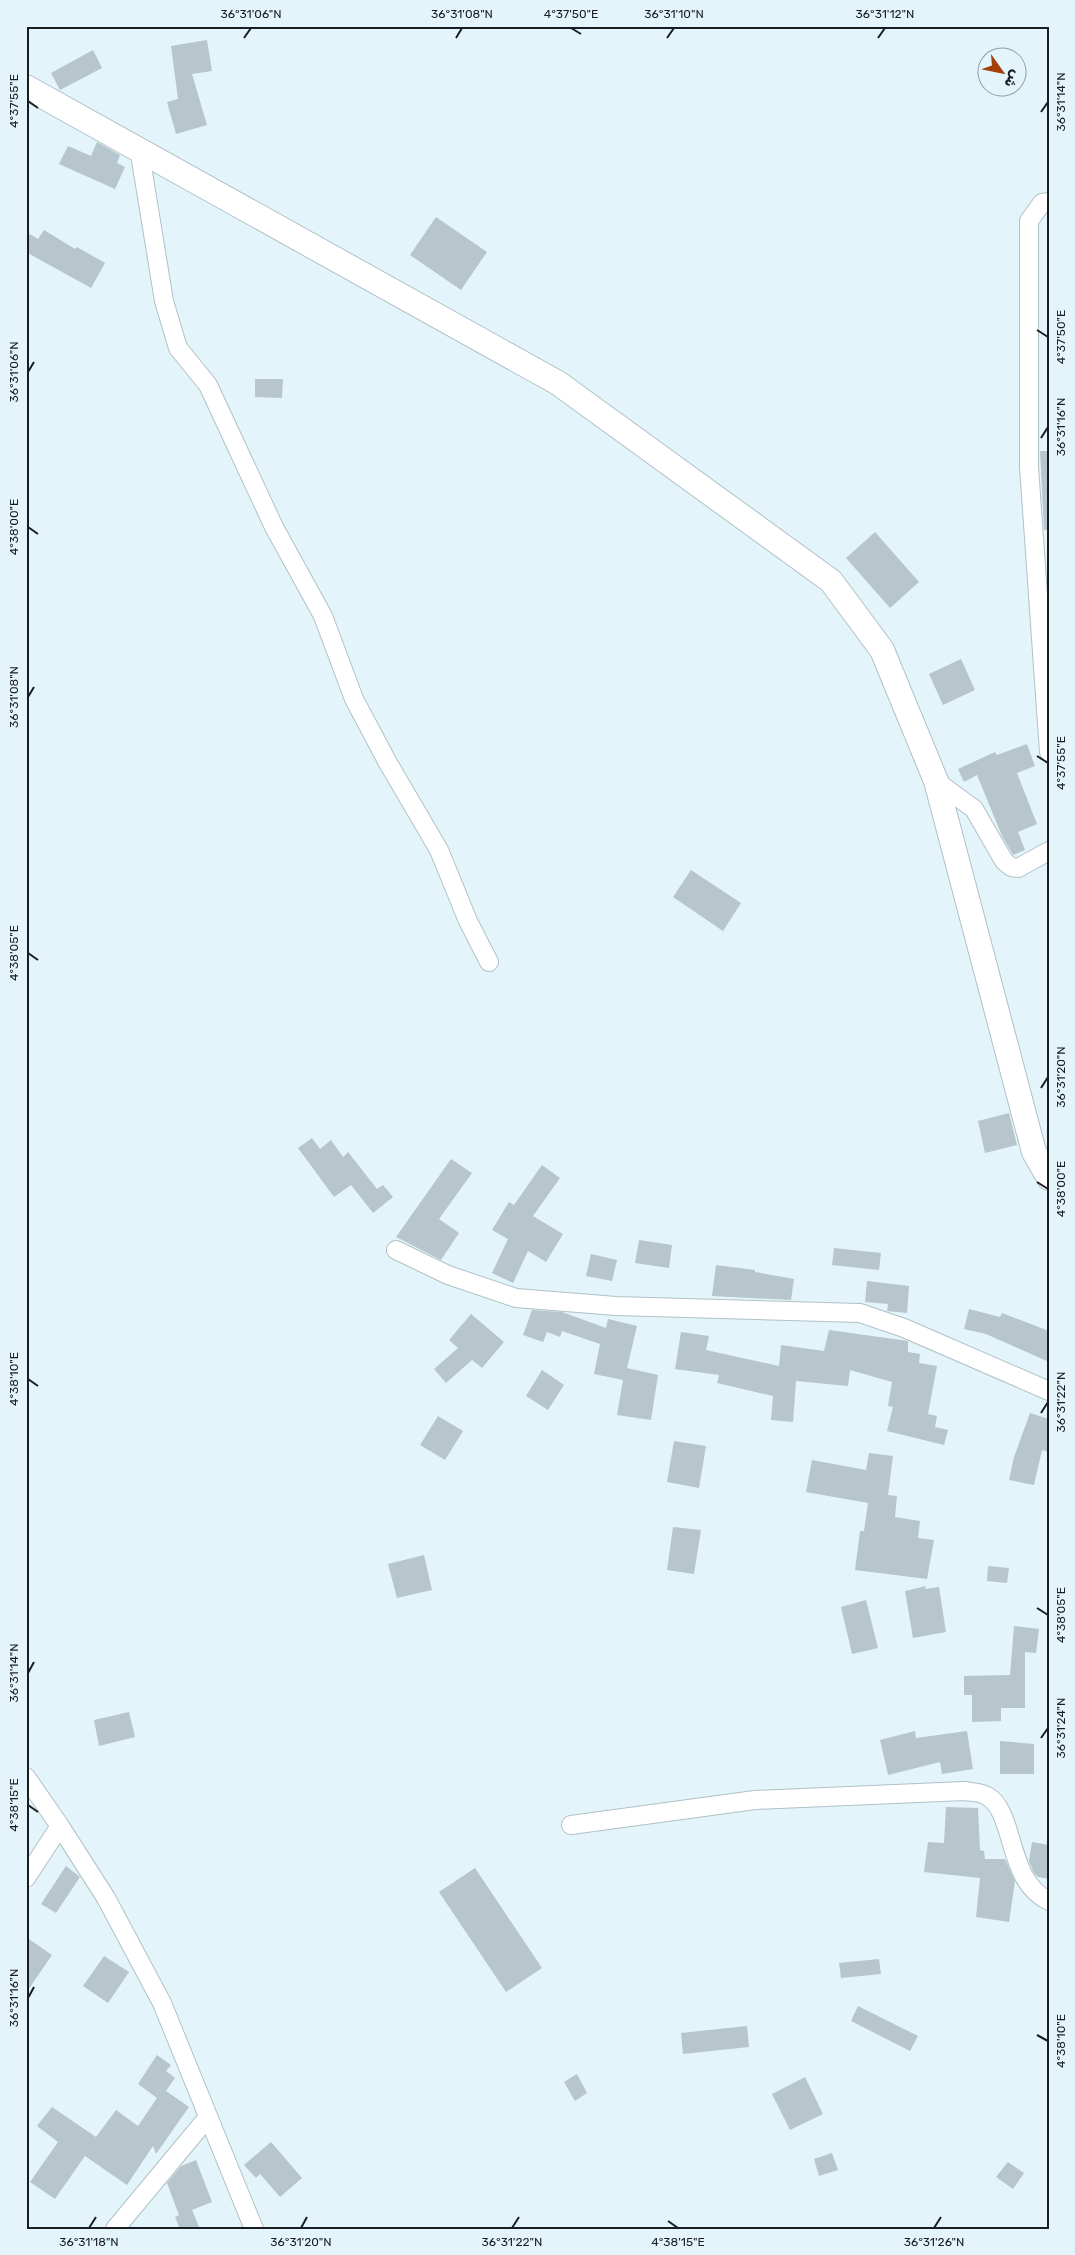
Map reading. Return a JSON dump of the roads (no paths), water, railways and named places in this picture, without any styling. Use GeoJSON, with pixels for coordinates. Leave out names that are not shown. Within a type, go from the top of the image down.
{"type":"FeatureCollection","features":[{"type":"Feature","properties":{"kind":"street"},"geometry":{"type":"LineString","coordinates":[[26,87],[558,383],[831,581],[882,650],[936,781],[1034,1152],[1049,1178]]}},
{"type":"Feature","properties":{"kind":"street"},"geometry":{"type":"LineString","coordinates":[[138,148],[164,301],[178,348],[208,385],[274,527],[323,616],[354,699],[438,850],[468,922],[489,962]]}},
{"type":"Feature","properties":{"kind":"street"},"geometry":{"type":"LineString","coordinates":[[1049,202],[1042,203],[1029,221],[1029,467],[1049,752]]}},
{"type":"Feature","properties":{"kind":"street"},"geometry":{"type":"LineString","coordinates":[[936,781],[974,809],[1004,861],[1010,867],[1018,868],[1049,851]]}},
{"type":"Feature","properties":{"kind":"street"},"geometry":{"type":"LineString","coordinates":[[396,1250],[448,1275],[516,1298],[616,1306],[860,1313],[904,1328],[1049,1391]]}},
{"type":"Feature","properties":{"kind":"street"},"geometry":{"type":"LineString","coordinates":[[26,1777],[106,1898],[162,2003],[254,2229]]}},
{"type":"Feature","properties":{"kind":"street"},"geometry":{"type":"LineString","coordinates":[[570,1825],[755,1800],[964,1791],[986,1795],[997,1805],[1024,1879],[1042,1897],[1049,1901]]}},
{"type":"Feature","properties":{"kind":"street"},"geometry":{"type":"LineString","coordinates":[[26,1878],[60,1826]]}},
{"type":"Feature","properties":{"kind":"street"},"geometry":{"type":"LineString","coordinates":[[115,2229],[208,2117]]}}]}
